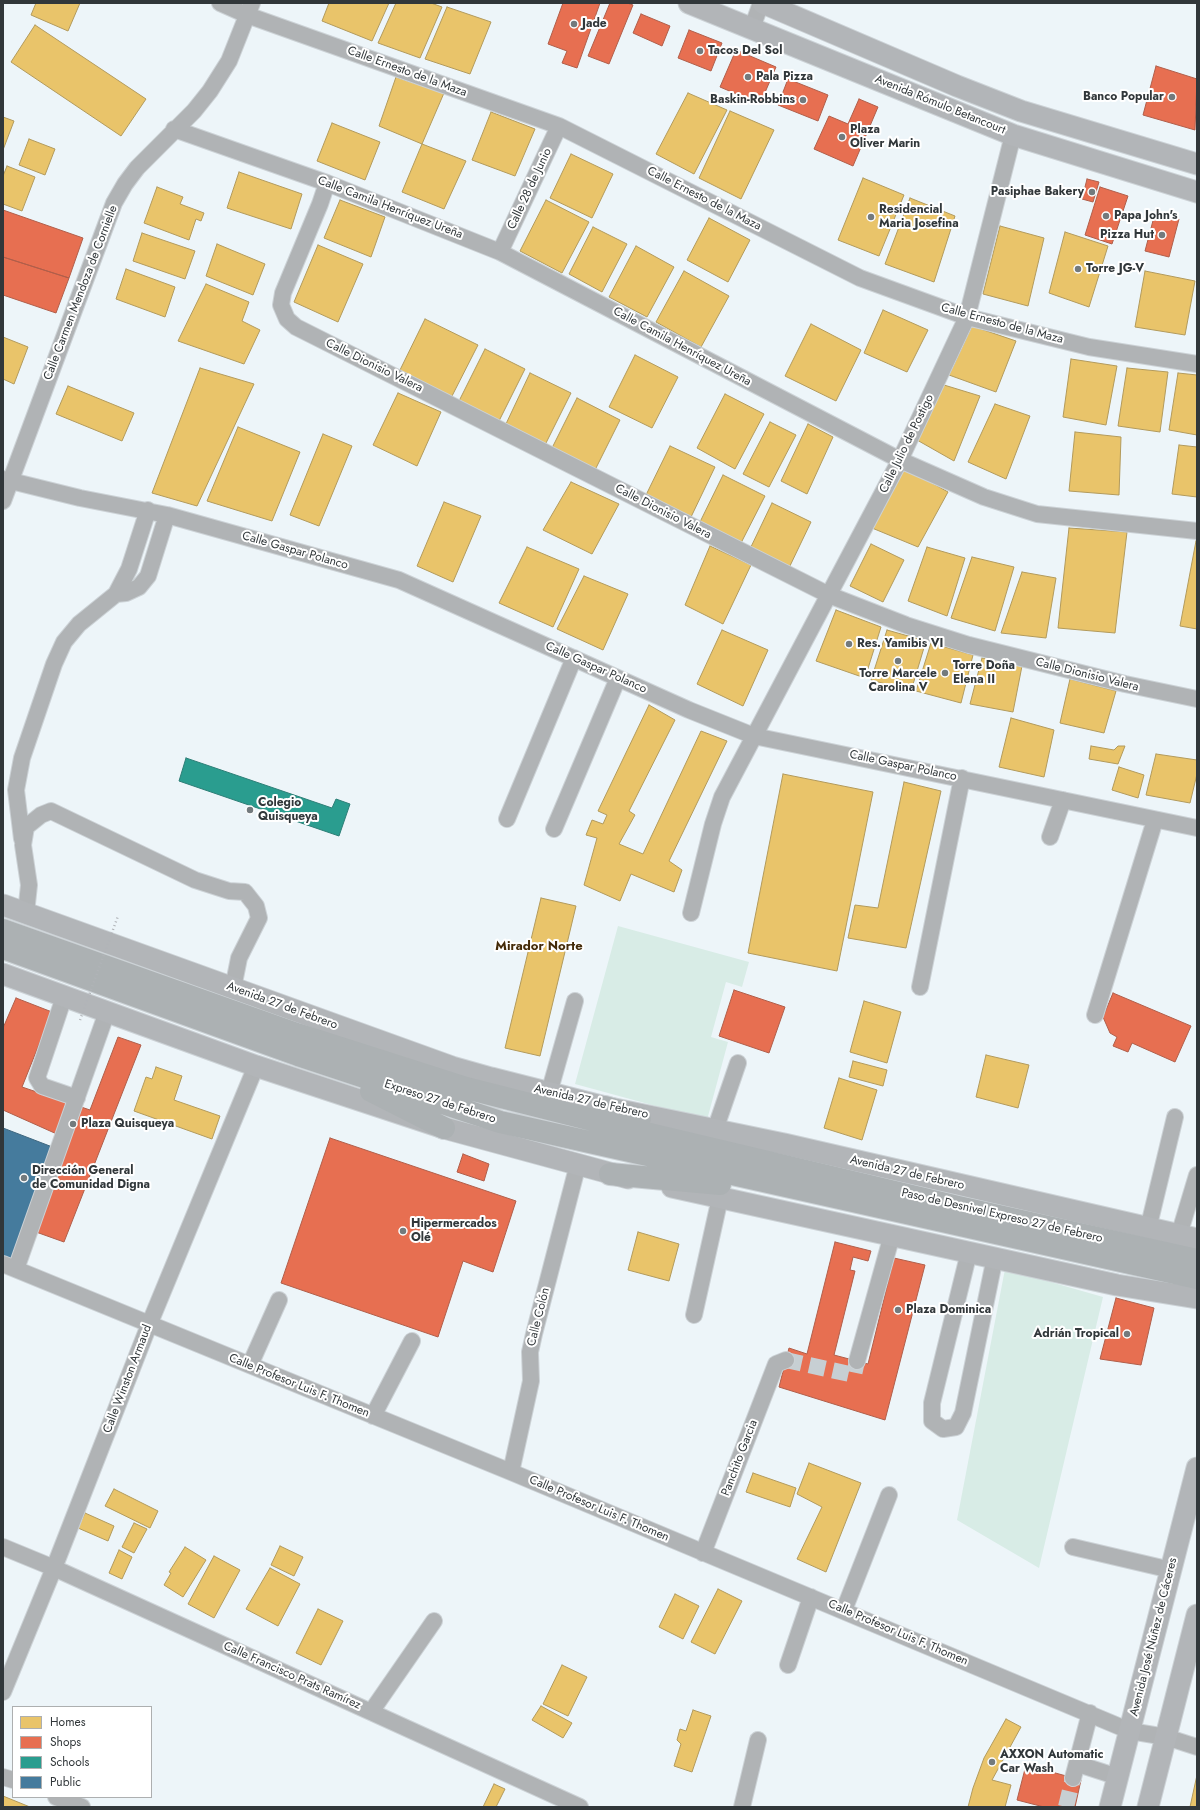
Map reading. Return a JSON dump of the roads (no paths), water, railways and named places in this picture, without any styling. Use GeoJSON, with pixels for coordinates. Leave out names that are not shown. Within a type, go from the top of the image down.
{"type":"FeatureCollection","features":[{"type":"Feature","properties":{"kind":"highway"},"geometry":{"type":"LineString","coordinates":[[3,930],[86,969]]}},
{"type":"Feature","properties":{"kind":"highway"},"geometry":{"type":"LineString","coordinates":[[3,948],[86,969]]}},
{"type":"Feature","properties":{"kind":"highway","name":"Expreso 27 de Febrero"},"geometry":{"type":"LineString","coordinates":[[86,969],[298,1044],[500,1122],[807,1192]]}},
{"type":"Feature","properties":{"kind":"highway"},"geometry":{"type":"LineString","coordinates":[[298,1044],[452,1067]]}},
{"type":"Feature","properties":{"kind":"highway"},"geometry":{"type":"LineString","coordinates":[[298,1044],[444,1128]]}},
{"type":"Feature","properties":{"kind":"highway","name":"Expreso 27 de Febrero"},"geometry":{"type":"LineString","coordinates":[[298,1044],[620,1127],[807,1170]]}},
{"type":"Feature","properties":{"kind":"highway"},"geometry":{"type":"LineString","coordinates":[[605,1107],[807,1170]]}},
{"type":"Feature","properties":{"kind":"highway","name":"Paso de Desnivel Expreso 27 de Febrero"},"geometry":{"type":"LineString","coordinates":[[807,1170],[958,1207],[1197,1260]]}},
{"type":"Feature","properties":{"kind":"highway"},"geometry":{"type":"LineString","coordinates":[[610,1174],[807,1192]]}},
{"type":"Feature","properties":{"kind":"highway","name":"Paso de Desnivel Expreso 27 de Febrero"},"geometry":{"type":"LineString","coordinates":[[807,1192],[844,1198],[1197,1278]]}},
{"type":"Feature","properties":{"kind":"main road","name":"Avenida Rómulo Betancourt"},"geometry":{"type":"LineString","coordinates":[[689,3],[1013,134],[1197,192]]}},
{"type":"Feature","properties":{"kind":"main road","name":"Avenida Rómulo Betancourt"},"geometry":{"type":"LineString","coordinates":[[762,3],[957,86],[1021,110],[1197,164]]}},
{"type":"Feature","properties":{"kind":"main road","name":"Avenida 27 de Febrero"},"geometry":{"type":"LineString","coordinates":[[3,905],[452,1067],[605,1107],[784,1144],[1188,1237]]}},
{"type":"Feature","properties":{"kind":"main road"},"geometry":{"type":"LineString","coordinates":[[3,974],[256,1066],[444,1128],[610,1174],[1117,1284],[1197,1298]]}},
{"type":"Feature","properties":{"kind":"main road","name":"Avenida José Núñez de Cáceres"},"geometry":{"type":"LineString","coordinates":[[1110,1807],[1197,1468]]}},
{"type":"Feature","properties":{"kind":"main road"},"geometry":{"type":"LineString","coordinates":[[1148,1807],[1197,1615]]}},
{"type":"Feature","properties":{"kind":"street","name":"Calle Ernesto de la Maza"},"geometry":{"type":"LineString","coordinates":[[220,3],[249,9],[559,126],[860,278],[966,317],[1089,347],[1197,364]]}},
{"type":"Feature","properties":{"kind":"street"},"geometry":{"type":"LineString","coordinates":[[752,28],[762,3]]}},
{"type":"Feature","properties":{"kind":"street","name":"Calle Carmen Mendoza de Cornielle"},"geometry":{"type":"LineString","coordinates":[[3,502],[7,479],[114,203],[125,184],[137,168],[174,129],[194,111],[214,85],[229,61],[249,9]]}},
{"type":"Feature","properties":{"kind":"street","name":"Calle 28 de Junio"},"geometry":{"type":"LineString","coordinates":[[500,252],[559,126]]}},
{"type":"Feature","properties":{"kind":"street","name":"Calle Camila Henríquez Ureña"},"geometry":{"type":"LineString","coordinates":[[174,129],[327,183],[500,252],[900,460],[984,497],[1037,514],[1197,531]]}},
{"type":"Feature","properties":{"kind":"street","name":"Calle Julio de Postigo"},"geometry":{"type":"LineString","coordinates":[[691,913],[713,824],[722,797],[900,460],[966,317],[1013,134]]}},
{"type":"Feature","properties":{"kind":"street","name":"Calle Dionisio Valera"},"geometry":{"type":"LineString","coordinates":[[327,183],[320,204],[283,292],[281,305],[287,319],[296,327],[829,595],[906,625],[969,645],[1125,684],[1197,699]]}},
{"type":"Feature","properties":{"kind":"street","name":"Calle Gaspar Polanco"},"geometry":{"type":"LineString","coordinates":[[7,479],[80,498],[148,510],[399,580],[689,710],[754,736],[1197,828]]}},
{"type":"Feature","properties":{"kind":"street"},"geometry":{"type":"LineString","coordinates":[[26,913],[29,885],[15,795],[22,758],[54,664],[64,642],[79,624],[116,594],[129,569],[148,510]]}},
{"type":"Feature","properties":{"kind":"street"},"geometry":{"type":"LineString","coordinates":[[116,594],[126,593],[139,587],[148,576],[167,515]]}},
{"type":"Feature","properties":{"kind":"street"},"geometry":{"type":"LineString","coordinates":[[507,819],[574,658]]}},
{"type":"Feature","properties":{"kind":"street"},"geometry":{"type":"LineString","coordinates":[[554,829],[618,678]]}},
{"type":"Feature","properties":{"kind":"street"},"geometry":{"type":"LineString","coordinates":[[920,987],[962,778]]}},
{"type":"Feature","properties":{"kind":"street"},"geometry":{"type":"LineString","coordinates":[[16,790],[20,800],[41,815]]}},
{"type":"Feature","properties":{"kind":"street"},"geometry":{"type":"LineString","coordinates":[[1050,837],[1062,800]]}},
{"type":"Feature","properties":{"kind":"street"},"geometry":{"type":"LineString","coordinates":[[23,845],[26,827],[41,815],[51,811],[195,880],[229,891],[245,892],[256,906],[259,918],[238,958],[233,988]]}},
{"type":"Feature","properties":{"kind":"street"},"geometry":{"type":"LineString","coordinates":[[1095,1015],[1155,820]]}},
{"type":"Feature","properties":{"kind":"street"},"geometry":{"type":"LineString","coordinates":[[64,997],[37,1078],[42,1086],[77,1098]]}},
{"type":"Feature","properties":{"kind":"street"},"geometry":{"type":"LineString","coordinates":[[549,1093],[575,1001]]}},
{"type":"Feature","properties":{"kind":"street"},"geometry":{"type":"LineString","coordinates":[[10,1266],[77,1098],[107,1012]]}},
{"type":"Feature","properties":{"kind":"street"},"geometry":{"type":"LineString","coordinates":[[715,1130],[738,1063]]}},
{"type":"Feature","properties":{"kind":"street","name":"Calle Winston Armaud"},"geometry":{"type":"LineString","coordinates":[[3,1692],[54,1568],[149,1325],[256,1066]]}},
{"type":"Feature","properties":{"kind":"street"},"geometry":{"type":"LineString","coordinates":[[1148,1228],[1175,1118]]}},
{"type":"Feature","properties":{"kind":"street","name":"Calle Colón"},"geometry":{"type":"LineString","coordinates":[[511,1472],[531,1381],[530,1352],[578,1164]]}},
{"type":"Feature","properties":{"kind":"street"},"geometry":{"type":"LineString","coordinates":[[1188,1237],[1197,1175]]}},
{"type":"Feature","properties":{"kind":"street"},"geometry":{"type":"LineString","coordinates":[[694,1315],[720,1198]]}},
{"type":"Feature","properties":{"kind":"street"},"geometry":{"type":"LineString","coordinates":[[857,1361],[892,1235]]}},
{"type":"Feature","properties":{"kind":"street"},"geometry":{"type":"LineString","coordinates":[[969,1252],[932,1403],[932,1421],[943,1430],[956,1427],[963,1413],[994,1257]]}},
{"type":"Feature","properties":{"kind":"street","name":"Calle Profesor Luis F. Thomen"},"geometry":{"type":"LineString","coordinates":[[10,1266],[149,1325],[511,1472],[703,1553],[844,1610],[1130,1731],[1166,1737],[1197,1747]]}},
{"type":"Feature","properties":{"kind":"street"},"geometry":{"type":"LineString","coordinates":[[250,1365],[279,1300]]}},
{"type":"Feature","properties":{"kind":"street"},"geometry":{"type":"LineString","coordinates":[[373,1416],[412,1341]]}},
{"type":"Feature","properties":{"kind":"street","name":"Panchito Garcia"},"geometry":{"type":"LineString","coordinates":[[703,1553],[781,1362]]}},
{"type":"Feature","properties":{"kind":"street"},"geometry":{"type":"LineString","coordinates":[[844,1610],[889,1495]]}},
{"type":"Feature","properties":{"kind":"street","name":"Calle Francisco Prats Ramírez"},"geometry":{"type":"LineString","coordinates":[[3,1547],[54,1568],[580,1807]]}},
{"type":"Feature","properties":{"kind":"street"},"geometry":{"type":"LineString","coordinates":[[1073,1547],[1171,1570]]}},
{"type":"Feature","properties":{"kind":"street"},"geometry":{"type":"LineString","coordinates":[[788,1665],[812,1597]]}},
{"type":"Feature","properties":{"kind":"street"},"geometry":{"type":"LineString","coordinates":[[370,1712],[434,1621]]}},
{"type":"Feature","properties":{"kind":"street"},"geometry":{"type":"LineString","coordinates":[[1090,1713],[1076,1771],[1118,1777]]}},
{"type":"Feature","properties":{"kind":"street"},"geometry":{"type":"LineString","coordinates":[[742,1807],[758,1740]]}},
{"type":"Feature","properties":{"kind":"street"},"geometry":{"type":"LineString","coordinates":[[59,1798],[82,1807]]}},
{"type":"Feature","properties":{"kind":"tunnel"},"geometry":{"type":"LineString","coordinates":[[786,1360],[854,1375],[857,1361]]}},
{"type":"Feature","properties":{"kind":"tunnel"},"geometry":{"type":"LineString","coordinates":[[1066,1807],[1073,1778]]}},
{"type":"Feature","properties":{"kind":"place","name":"Jade"},"geometry":{"type":"Point","coordinates":[574,24]}},
{"type":"Feature","properties":{"kind":"place","name":"Tacos Del Sol"},"geometry":{"type":"Point","coordinates":[700,51]}},
{"type":"Feature","properties":{"kind":"place","name":"Pala Pizza"},"geometry":{"type":"Point","coordinates":[748,77]}},
{"type":"Feature","properties":{"kind":"place","name":"Banco Popular"},"geometry":{"type":"Point","coordinates":[1172,97]}},
{"type":"Feature","properties":{"kind":"place","name":"Baskin-Robbins"},"geometry":{"type":"Point","coordinates":[803,100]}},
{"type":"Feature","properties":{"kind":"place","name":"Plaza Oliver Marin"},"geometry":{"type":"Point","coordinates":[842,137]}},
{"type":"Feature","properties":{"kind":"place","name":"Pasiphae Bakery"},"geometry":{"type":"Point","coordinates":[1092,192]}},
{"type":"Feature","properties":{"kind":"place","name":"Papa John's"},"geometry":{"type":"Point","coordinates":[1106,216]}},
{"type":"Feature","properties":{"kind":"place","name":"Residencial Maria Josefina"},"geometry":{"type":"Point","coordinates":[871,217]}},
{"type":"Feature","properties":{"kind":"place","name":"Pizza Hut"},"geometry":{"type":"Point","coordinates":[1162,235]}},
{"type":"Feature","properties":{"kind":"place","name":"Torre JG-V"},"geometry":{"type":"Point","coordinates":[1078,269]}},
{"type":"Feature","properties":{"kind":"place","name":"Res. Yamibis VI"},"geometry":{"type":"Point","coordinates":[849,644]}},
{"type":"Feature","properties":{"kind":"place","name":"Torre Marcele Carolina V"},"geometry":{"type":"Point","coordinates":[898,661]}},
{"type":"Feature","properties":{"kind":"place","name":"Torre Doña Elena II"},"geometry":{"type":"Point","coordinates":[945,673]}},
{"type":"Feature","properties":{"kind":"place","name":"Colegio Quisqueya"},"geometry":{"type":"Point","coordinates":[250,810]}},
{"type":"Feature","properties":{"kind":"place","name":"Plaza Quisqueya"},"geometry":{"type":"Point","coordinates":[73,1124]}},
{"type":"Feature","properties":{"kind":"place","name":"Dirección General de Comunidad Digna"},"geometry":{"type":"Point","coordinates":[24,1178]}},
{"type":"Feature","properties":{"kind":"place","name":"Hipermercados Olé"},"geometry":{"type":"Point","coordinates":[403,1231]}},
{"type":"Feature","properties":{"kind":"place","name":"Plaza Dominica"},"geometry":{"type":"Point","coordinates":[898,1310]}},
{"type":"Feature","properties":{"kind":"place","name":"Adrián Tropical"},"geometry":{"type":"Point","coordinates":[1127,1334]}},
{"type":"Feature","properties":{"kind":"place","name":"AXXON Automatic Car Wash"},"geometry":{"type":"Point","coordinates":[992,1762]}},
{"type":"Feature","properties":{"kind":"district","name":"Mirador Norte"},"geometry":{"type":"Point","coordinates":[539,947]}}]}
